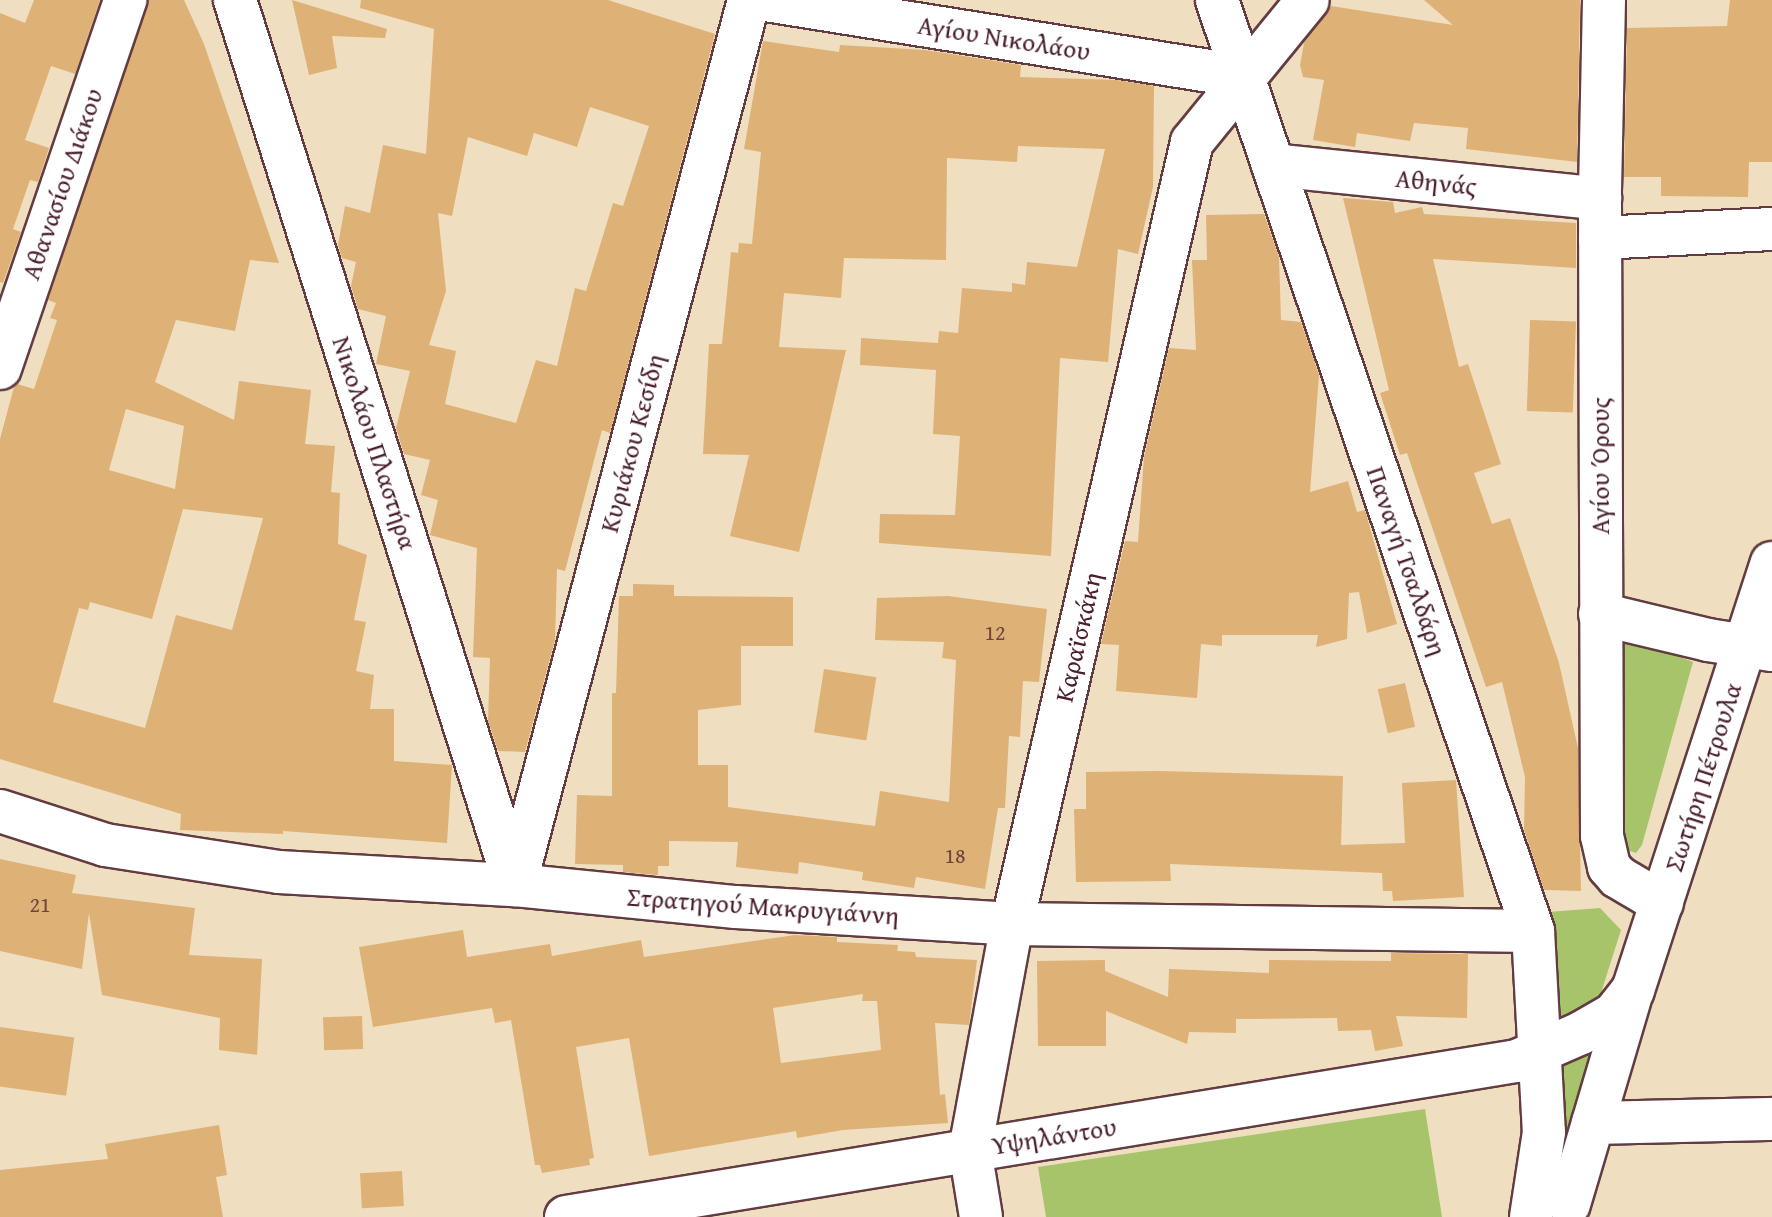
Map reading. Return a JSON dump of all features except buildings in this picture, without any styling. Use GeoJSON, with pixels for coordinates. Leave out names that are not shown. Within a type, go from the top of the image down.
{"type":"FeatureCollection","features":[{"type":"Feature","properties":{"kind":"street","name":"Αθανασίου Διάκου"},"geometry":{"type":"LineString","coordinates":[[0,368],[125,0]]}},
{"type":"Feature","properties":{"kind":"street","name":"Νικολάου Πλαστήρα"},"geometry":{"type":"LineString","coordinates":[[235,0],[515,885]]}},
{"type":"Feature","properties":{"kind":"street","name":"Κυριάκου Κεσίδη"},"geometry":{"type":"LineString","coordinates":[[515,885],[749,0]]}},
{"type":"Feature","properties":{"kind":"street","name":"Αγίου Νικολάου"},"geometry":{"type":"LineString","coordinates":[[766,0],[1243,76]]}},
{"type":"Feature","properties":{"kind":"street","name":"Παναγή Τσαλδάρη"},"geometry":{"type":"LineString","coordinates":[[1217,0],[1533,931],[1544,1132],[1558,1213]]}},
{"type":"Feature","properties":{"kind":"street","name":"Καραϊσκάκη"},"geometry":{"type":"LineString","coordinates":[[981,1217],[970,1150],[1012,924],[1192,142],[1308,0]]}},
{"type":"Feature","properties":{"kind":"street","name":"Αγίου Όρους"},"geometry":{"type":"LineString","coordinates":[[1604,0],[1600,218],[1602,836],[1609,867],[1618,877],[1662,903]]}},
{"type":"Feature","properties":{"kind":"street","name":"Αθηνάς"},"geometry":{"type":"LineString","coordinates":[[1273,165],[1600,218],[1772,229]]}},
{"type":"Feature","properties":{"kind":"street","name":"Σωτήρη Πέτρουλα"},"geometry":{"type":"LineString","coordinates":[[1558,1213],[1593,1123],[1662,903],[1758,648],[1772,563]]}},
{"type":"Feature","properties":{"kind":"street"},"geometry":{"type":"LineString","coordinates":[[1600,614],[1758,648]]}},
{"type":"Feature","properties":{"kind":"street","name":"Στρατηγού Μακρυγιάννη"},"geometry":{"type":"LineString","coordinates":[[0,811],[105,845],[279,872],[515,885],[736,907],[1012,924],[1533,931]]}},
{"type":"Feature","properties":{"kind":"street","name":"Σωτήρη Πέτρουλα"},"geometry":{"type":"LineString","coordinates":[[1541,1053],[1614,1014],[1633,990]]}},
{"type":"Feature","properties":{"kind":"street","name":"Υψηλάντου"},"geometry":{"type":"LineString","coordinates":[[566,1217],[677,1208],[970,1150],[1517,1061],[1541,1053]]}},
{"type":"Feature","properties":{"kind":"street"},"geometry":{"type":"LineString","coordinates":[[1593,1123],[1772,1119]]}},
{"type":"Feature","properties":{"kind":"green space"},"geometry":{"type":"Polygon","coordinates":[[[1630,638],[1693,662],[1642,845],[1636,853],[1624,849],[1616,838],[1618,646],[1630,638]]]}},
{"type":"Feature","properties":{"kind":"green space"},"geometry":{"type":"Polygon","coordinates":[[[1600,908],[1621,930],[1600,996],[1592,1008],[1555,1023],[1535,913],[1600,908]]]}},
{"type":"Feature","properties":{"kind":"green space"},"geometry":{"type":"Polygon","coordinates":[[[1599,1041],[1572,1127],[1566,1127],[1560,1122],[1556,1061],[1599,1041]]]}},
{"type":"Feature","properties":{"kind":"green space"},"geometry":{"type":"Polygon","coordinates":[[[1425,1109],[1442,1217],[1046,1217],[1038,1167],[1425,1109]]]}}]}
